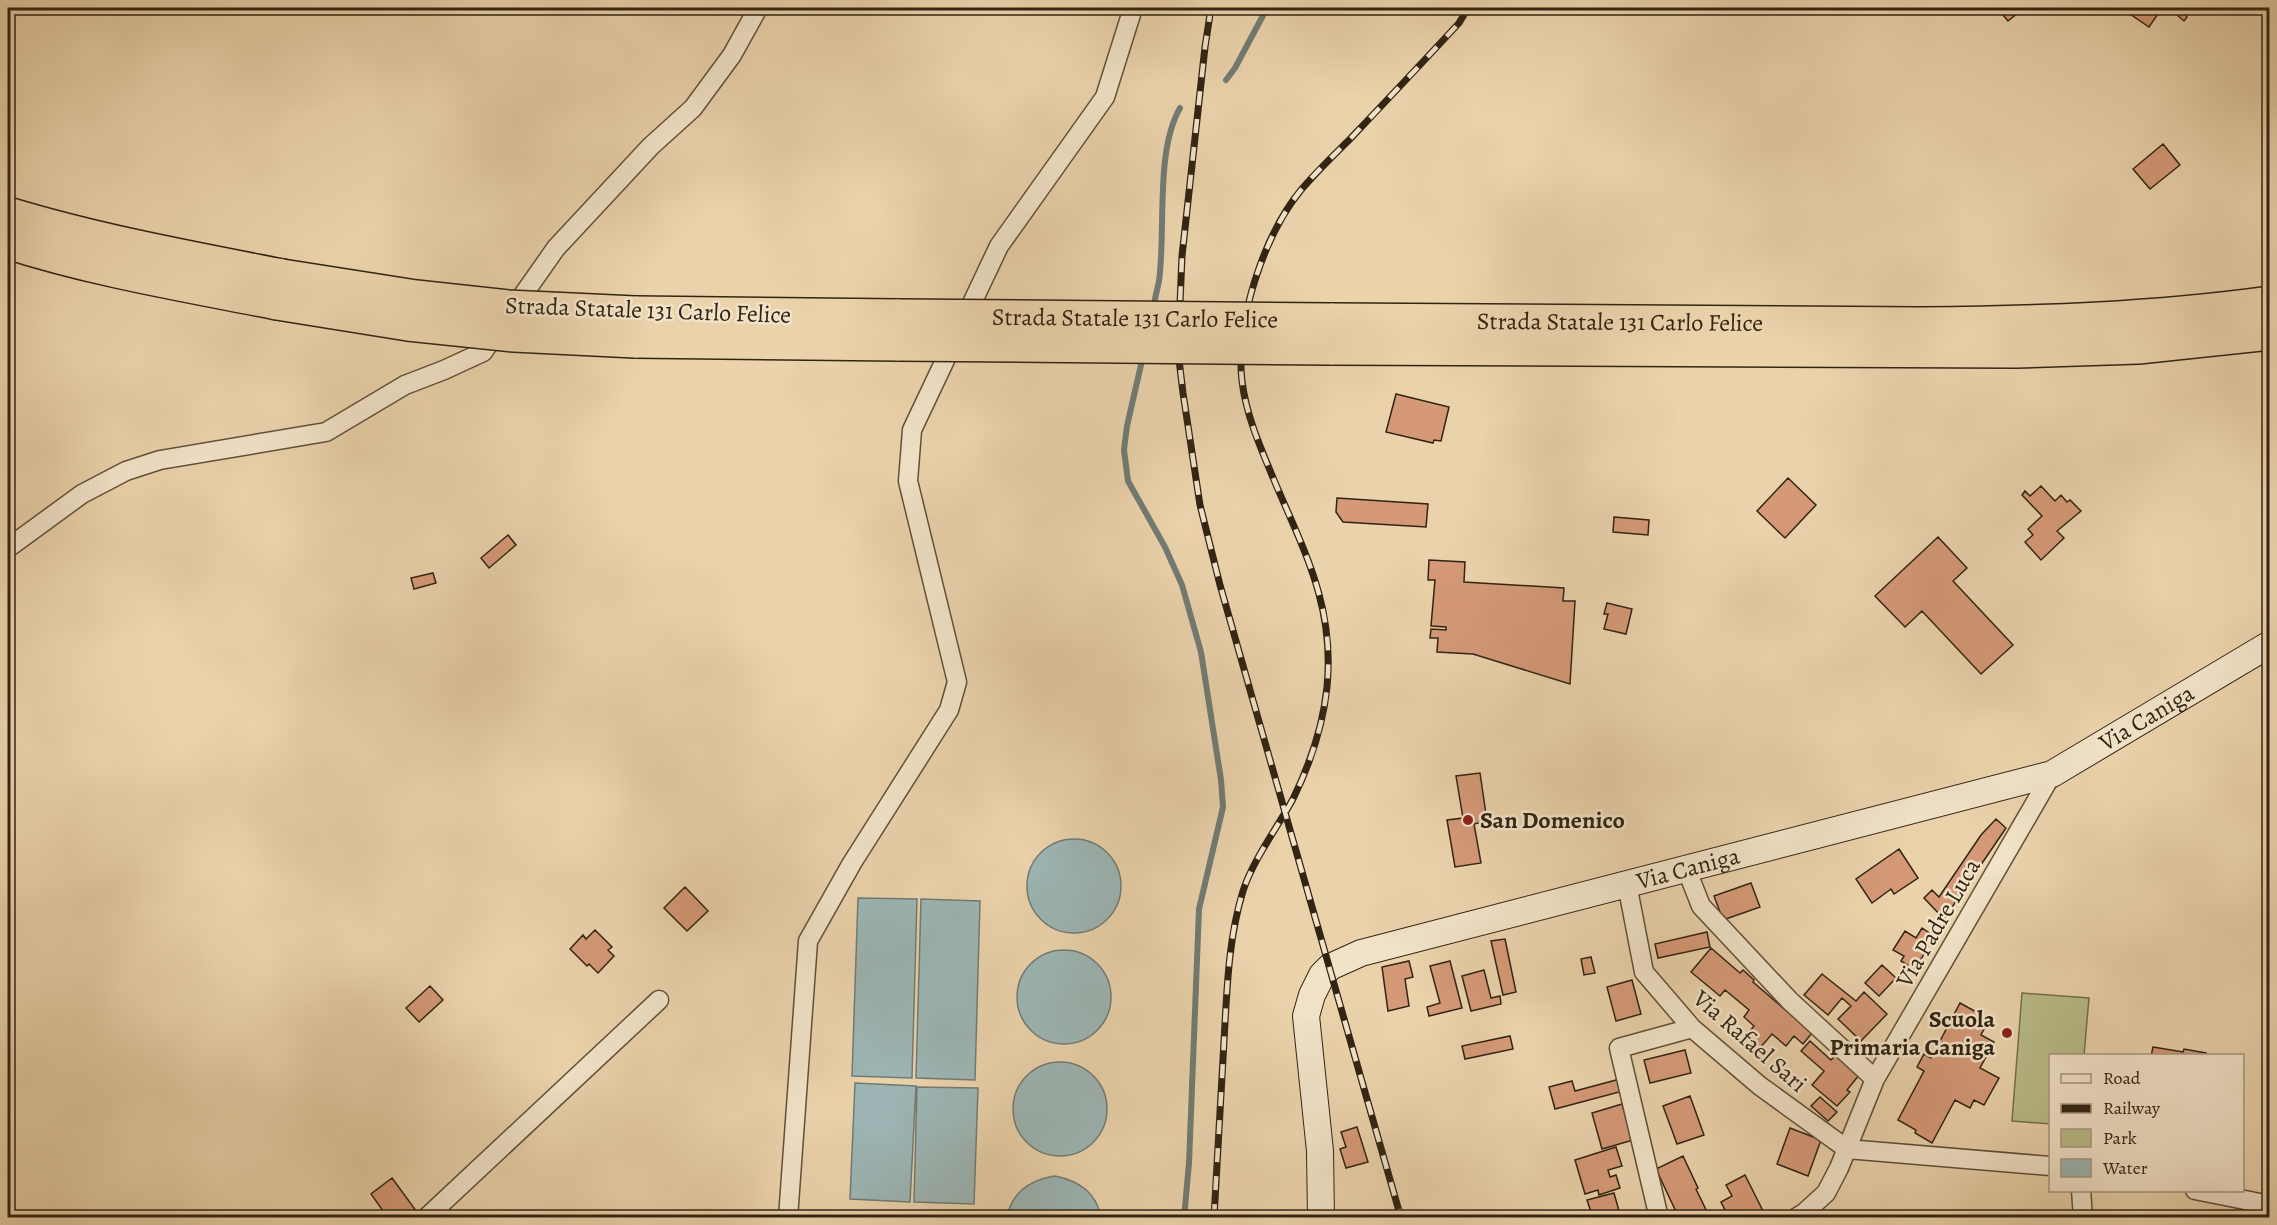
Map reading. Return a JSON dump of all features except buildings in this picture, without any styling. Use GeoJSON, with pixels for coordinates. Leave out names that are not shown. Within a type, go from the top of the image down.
{"type":"FeatureCollection","features":[{"type":"Feature","properties":{"kind":"highway","name":"Strada Statale 131 Carlo Felice"},"geometry":{"type":"LineString","coordinates":[[8,214],[47,226],[165,253],[279,290]]}},
{"type":"Feature","properties":{"kind":"highway","name":"Strada Statale 131 Carlo Felice"},"geometry":{"type":"LineString","coordinates":[[8,242],[39,252],[156,279],[279,290],[416,297],[508,306],[635,327],[1819,337],[2016,351],[2127,348],[2270,333]]}},
{"type":"Feature","properties":{"kind":"highway","name":"Strada Statale 131 Carlo Felice"},"geometry":{"type":"LineString","coordinates":[[1819,337],[2014,323],[2136,318],[2270,303]]}},
{"type":"Feature","properties":{"kind":"street"},"geometry":{"type":"LineString","coordinates":[[8,548],[82,494],[126,471],[160,460],[326,432],[405,385],[483,352],[555,248],[651,146],[693,108],[732,55],[758,8]]}},
{"type":"Feature","properties":{"kind":"street"},"geometry":{"type":"LineString","coordinates":[[788,1218],[808,941],[852,863],[949,710],[957,682],[908,481],[912,430],[999,246],[1105,97],[1133,8]]}},
{"type":"Feature","properties":{"kind":"street","name":"Via Caniga"},"geometry":{"type":"LineString","coordinates":[[1321,1218],[1320,1151],[1306,1016],[1312,994],[1322,975],[1330,968],[1361,953],[2052,774],[2270,644]]}},
{"type":"Feature","properties":{"kind":"street","name":"Via Padre Luca"},"geometry":{"type":"LineString","coordinates":[[1796,1218],[1826,1193],[1847,1149],[1875,1079],[2052,774]]}},
{"type":"Feature","properties":{"kind":"street"},"geometry":{"type":"LineString","coordinates":[[1686,868],[1701,906],[1790,1001],[1875,1079]]}},
{"type":"Feature","properties":{"kind":"street","name":"Via Rafael Sari"},"geometry":{"type":"LineString","coordinates":[[1627,884],[1644,972],[1692,1028],[1760,1086],[1847,1149]]}},
{"type":"Feature","properties":{"kind":"street"},"geometry":{"type":"LineString","coordinates":[[426,1218],[659,1000]]}},
{"type":"Feature","properties":{"kind":"street"},"geometry":{"type":"LineString","coordinates":[[1659,1218],[1619,1048],[1692,1028]]}},
{"type":"Feature","properties":{"kind":"street"},"geometry":{"type":"LineString","coordinates":[[1847,1149],[2049,1166]]}},
{"type":"Feature","properties":{"kind":"street"},"geometry":{"type":"LineString","coordinates":[[2081,1192],[2083,1218]]}},
{"type":"Feature","properties":{"kind":"street"},"geometry":{"type":"LineString","coordinates":[[2200,1192],[2270,1205]]}},
{"type":"Feature","properties":{"kind":"green space"},"geometry":{"type":"Polygon","coordinates":[[[2022,993],[2089,998],[2084,1054],[2049,1054],[2049,1124],[2012,1121],[2022,993]]]}},
{"type":"Feature","properties":{"kind":"water"},"geometry":{"type":"Polygon","coordinates":[[[1074,839],[1092,843],[1107,853],[1117,868],[1121,886],[1117,904],[1107,919],[1092,929],[1074,933],[1056,929],[1041,919],[1031,904],[1027,886],[1031,868],[1041,853],[1056,843],[1074,839]]]}},
{"type":"Feature","properties":{"kind":"water"},"geometry":{"type":"Polygon","coordinates":[[[858,898],[917,899],[912,1078],[852,1076],[858,898]]]}},
{"type":"Feature","properties":{"kind":"water"},"geometry":{"type":"Polygon","coordinates":[[[921,899],[980,901],[975,1080],[916,1078],[921,899]]]}},
{"type":"Feature","properties":{"kind":"water"},"geometry":{"type":"Polygon","coordinates":[[[1064,950],[1082,954],[1097,964],[1107,979],[1111,997],[1107,1015],[1097,1030],[1082,1040],[1064,1044],[1046,1040],[1031,1030],[1021,1015],[1017,997],[1021,979],[1031,964],[1046,954],[1064,950]]]}},
{"type":"Feature","properties":{"kind":"water"},"geometry":{"type":"Polygon","coordinates":[[[1060,1062],[1078,1066],[1093,1076],[1103,1091],[1107,1109],[1103,1127],[1093,1142],[1078,1152],[1060,1156],[1042,1152],[1027,1142],[1017,1127],[1013,1109],[1017,1091],[1027,1076],[1042,1066],[1060,1062]]]}},
{"type":"Feature","properties":{"kind":"water"},"geometry":{"type":"Polygon","coordinates":[[[855,1083],[916,1086],[910,1202],[850,1199],[855,1083]]]}},
{"type":"Feature","properties":{"kind":"water"},"geometry":{"type":"Polygon","coordinates":[[[917,1087],[978,1088],[974,1204],[914,1202],[917,1087]]]}},
{"type":"Feature","properties":{"kind":"water"},"geometry":{"type":"Polygon","coordinates":[[[1055,1176],[1072,1181],[1091,1194],[1101,1217],[1007,1217],[1009,1208],[1018,1194],[1030,1184],[1055,1176]]]}},
{"type":"Feature","properties":{"kind":"waterway"},"geometry":{"type":"LineString","coordinates":[[1226,80],[1235,68],[1267,8]]}},
{"type":"Feature","properties":{"kind":"waterway"},"geometry":{"type":"LineString","coordinates":[[1153,308],[1161,261],[1164,168],[1172,126],[1180,108]]}},
{"type":"Feature","properties":{"kind":"waterway"},"geometry":{"type":"LineString","coordinates":[[1143,356],[1127,426],[1124,450],[1128,481],[1165,547],[1182,585],[1201,652],[1221,780],[1223,807],[1199,909],[1189,1163],[1184,1218]]}},
{"type":"Feature","properties":{"kind":"railway"},"geometry":{"type":"LineString","coordinates":[[1211,8],[1182,256],[1178,351],[1200,505],[1220,585],[1401,1218]]}},
{"type":"Feature","properties":{"kind":"railway"},"geometry":{"type":"LineString","coordinates":[[1214,1218],[1227,984],[1238,909],[1247,879],[1293,799],[1305,772],[1319,730],[1327,687],[1326,630],[1315,580],[1259,444],[1247,406],[1242,381],[1241,358],[1248,307],[1264,255],[1275,231],[1301,190],[1459,23],[1468,8]]}},
{"type":"Feature","properties":{"kind":"place","name":"San Domenico"},"geometry":{"type":"Point","coordinates":[1468,820]}},
{"type":"Feature","properties":{"kind":"place","name":"Scuola Primaria Caniga"},"geometry":{"type":"Point","coordinates":[2007,1033]}}]}
